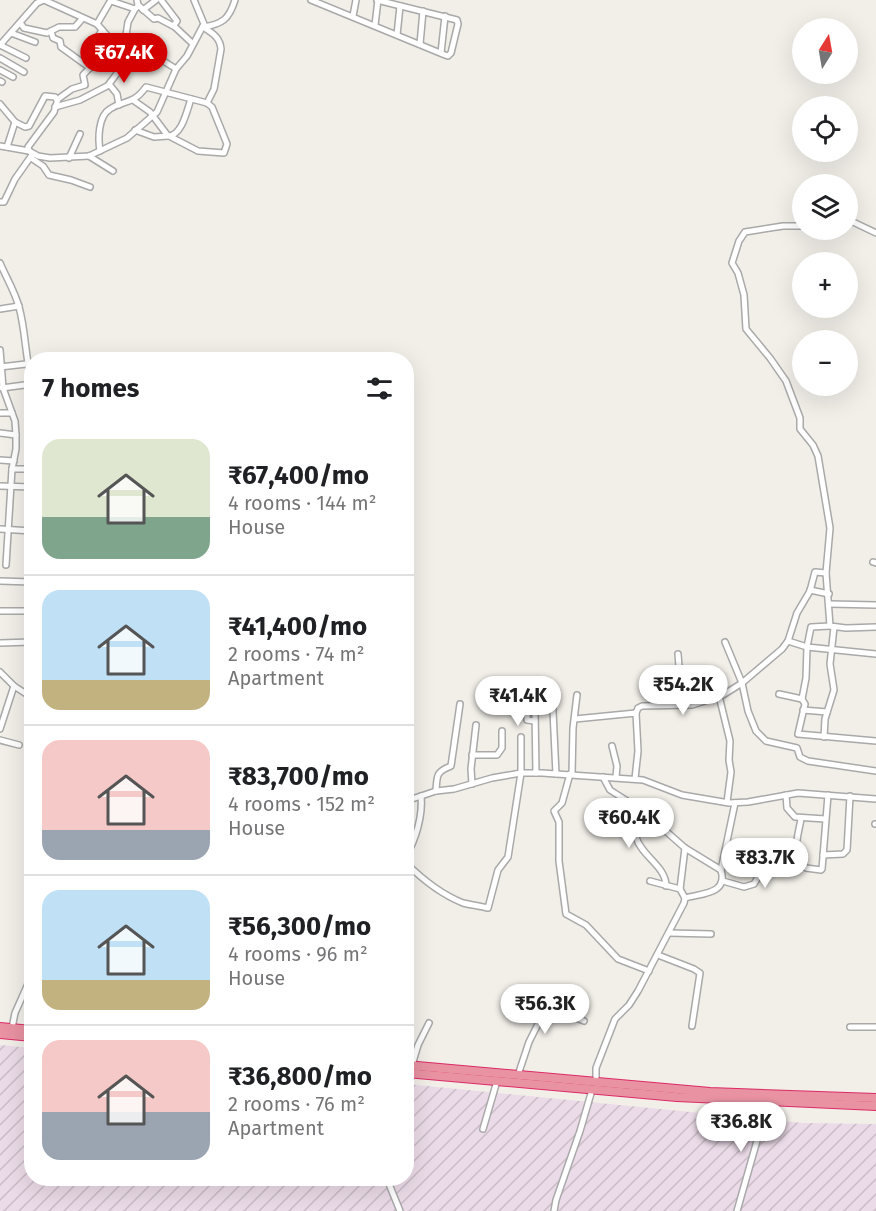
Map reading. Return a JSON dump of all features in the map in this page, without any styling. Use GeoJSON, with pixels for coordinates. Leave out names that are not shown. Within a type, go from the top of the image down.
{"type":"FeatureCollection","features":[{"type":"Feature","properties":{"kind":"highway"},"geometry":{"type":"LineString","coordinates":[[0,1027],[24,1029]]}},
{"type":"Feature","properties":{"kind":"highway"},"geometry":{"type":"LineString","coordinates":[[0,1034],[24,1036]]}},
{"type":"Feature","properties":{"kind":"highway"},"geometry":{"type":"LineString","coordinates":[[414,1065],[518,1075],[595,1088],[876,1098]]}},
{"type":"Feature","properties":{"kind":"highway"},"geometry":{"type":"LineString","coordinates":[[414,1073],[768,1102],[876,1106]]}},
{"type":"Feature","properties":{"kind":"street"},"geometry":{"type":"LineString","coordinates":[[26,58],[0,45],[21,24],[37,3],[44,0],[97,24],[111,40],[123,40],[141,54],[148,51],[176,69]]}},
{"type":"Feature","properties":{"kind":"street"},"geometry":{"type":"LineString","coordinates":[[143,10],[156,0]]}},
{"type":"Feature","properties":{"kind":"street"},"geometry":{"type":"LineString","coordinates":[[160,0],[177,21],[175,27]]}},
{"type":"Feature","properties":{"kind":"street"},"geometry":{"type":"LineString","coordinates":[[0,146],[50,158],[69,158],[89,156],[124,140],[159,110],[176,69],[186,58],[203,27],[204,24],[194,0]]}},
{"type":"Feature","properties":{"kind":"street"},"geometry":{"type":"LineString","coordinates":[[203,27],[227,19],[236,0]]}},
{"type":"Feature","properties":{"kind":"street"},"geometry":{"type":"LineString","coordinates":[[311,0],[448,56],[451,53],[458,24],[457,20],[445,16],[377,0],[375,26]]}},
{"type":"Feature","properties":{"kind":"street"},"geometry":{"type":"LineString","coordinates":[[330,0],[330,7]]}},
{"type":"Feature","properties":{"kind":"street"},"geometry":{"type":"LineString","coordinates":[[353,16],[356,0]]}},
{"type":"Feature","properties":{"kind":"street"},"geometry":{"type":"LineString","coordinates":[[97,24],[111,1],[137,5],[154,19],[158,18],[175,27],[193,44]]}},
{"type":"Feature","properties":{"kind":"street"},"geometry":{"type":"LineString","coordinates":[[123,40],[128,22],[137,5]]}},
{"type":"Feature","properties":{"kind":"street"},"geometry":{"type":"LineString","coordinates":[[397,35],[400,6]]}},
{"type":"Feature","properties":{"kind":"street"},"geometry":{"type":"LineString","coordinates":[[420,44],[423,11]]}},
{"type":"Feature","properties":{"kind":"street"},"geometry":{"type":"LineString","coordinates":[[441,53],[445,16]]}},
{"type":"Feature","properties":{"kind":"street"},"geometry":{"type":"LineString","coordinates":[[21,24],[24,28],[47,33],[59,27],[75,27],[82,19]]}},
{"type":"Feature","properties":{"kind":"street"},"geometry":{"type":"LineString","coordinates":[[203,27],[215,33],[221,44],[214,89],[207,103]]}},
{"type":"Feature","properties":{"kind":"street"},"geometry":{"type":"LineString","coordinates":[[90,187],[49,175],[31,154],[28,147],[53,113],[57,100],[72,89],[85,85],[83,75],[100,57],[95,42],[102,30]]}},
{"type":"Feature","properties":{"kind":"street"},"geometry":{"type":"LineString","coordinates":[[51,31],[53,38],[60,42],[61,47],[90,68]]}},
{"type":"Feature","properties":{"kind":"street"},"geometry":{"type":"LineString","coordinates":[[11,33],[35,42]]}},
{"type":"Feature","properties":{"kind":"street"},"geometry":{"type":"LineString","coordinates":[[55,108],[80,100],[109,85],[118,72],[118,67],[100,57]]}},
{"type":"Feature","properties":{"kind":"street"},"geometry":{"type":"LineString","coordinates":[[0,58],[24,72]]}},
{"type":"Feature","properties":{"kind":"street"},"geometry":{"type":"LineString","coordinates":[[0,70],[13,77]]}},
{"type":"Feature","properties":{"kind":"street"},"geometry":{"type":"LineString","coordinates":[[109,85],[117,94],[119,105]]}},
{"type":"Feature","properties":{"kind":"street"},"geometry":{"type":"LineString","coordinates":[[100,151],[99,131],[105,114],[110,109],[141,95],[146,87],[207,103],[212,107],[226,139],[224,153],[198,151],[170,137],[152,115],[133,100]]}},
{"type":"Feature","properties":{"kind":"street"},"geometry":{"type":"LineString","coordinates":[[0,104],[15,122],[25,127],[29,126],[46,95],[55,97],[57,100]]}},
{"type":"Feature","properties":{"kind":"street"},"geometry":{"type":"LineString","coordinates":[[135,130],[154,137],[176,135],[191,99]]}},
{"type":"Feature","properties":{"kind":"street"},"geometry":{"type":"LineString","coordinates":[[7,147],[15,122]]}},
{"type":"Feature","properties":{"kind":"street"},"geometry":{"type":"LineString","coordinates":[[69,158],[80,134]]}},
{"type":"Feature","properties":{"kind":"street"},"geometry":{"type":"LineString","coordinates":[[0,202],[4,202],[31,154]]}},
{"type":"Feature","properties":{"kind":"street"},"geometry":{"type":"LineString","coordinates":[[89,156],[113,171]]}},
{"type":"Feature","properties":{"kind":"street"},"geometry":{"type":"LineString","coordinates":[[858,224],[876,233]]}},
{"type":"Feature","properties":{"kind":"street"},"geometry":{"type":"LineString","coordinates":[[792,226],[745,232],[739,241],[732,263],[738,273],[744,295],[746,329],[767,353],[786,381],[799,416],[801,429],[818,456],[830,528],[826,573],[832,626],[830,664],[834,690],[826,712],[824,737]]}},
{"type":"Feature","properties":{"kind":"street"},"geometry":{"type":"LineString","coordinates":[[0,264],[19,306],[27,352]]}},
{"type":"Feature","properties":{"kind":"street"},"geometry":{"type":"LineString","coordinates":[[0,309],[19,306]]}},
{"type":"Feature","properties":{"kind":"street"},"geometry":{"type":"LineString","coordinates":[[0,350],[2,388],[12,413],[16,435],[6,565]]}},
{"type":"Feature","properties":{"kind":"street"},"geometry":{"type":"LineString","coordinates":[[1,367],[24,364]]}},
{"type":"Feature","properties":{"kind":"street"},"geometry":{"type":"LineString","coordinates":[[2,388],[24,384]]}},
{"type":"Feature","properties":{"kind":"street"},"geometry":{"type":"LineString","coordinates":[[0,413],[12,413]]}},
{"type":"Feature","properties":{"kind":"street"},"geometry":{"type":"LineString","coordinates":[[0,433],[16,435]]}},
{"type":"Feature","properties":{"kind":"street"},"geometry":{"type":"LineString","coordinates":[[0,460],[14,461]]}},
{"type":"Feature","properties":{"kind":"street"},"geometry":{"type":"LineString","coordinates":[[12,469],[24,469]]}},
{"type":"Feature","properties":{"kind":"street"},"geometry":{"type":"LineString","coordinates":[[0,486],[24,488]]}},
{"type":"Feature","properties":{"kind":"street"},"geometry":{"type":"LineString","coordinates":[[0,529],[24,531]]}},
{"type":"Feature","properties":{"kind":"street"},"geometry":{"type":"LineString","coordinates":[[635,779],[638,708],[692,705],[730,692],[788,641],[797,613],[810,590],[815,572],[826,573]]}},
{"type":"Feature","properties":{"kind":"street"},"geometry":{"type":"LineString","coordinates":[[0,581],[24,582]]}},
{"type":"Feature","properties":{"kind":"street"},"geometry":{"type":"LineString","coordinates":[[810,590],[829,594]]}},
{"type":"Feature","properties":{"kind":"street"},"geometry":{"type":"LineString","coordinates":[[830,604],[876,605]]}},
{"type":"Feature","properties":{"kind":"street"},"geometry":{"type":"LineString","coordinates":[[0,611],[24,611]]}},
{"type":"Feature","properties":{"kind":"street"},"geometry":{"type":"LineString","coordinates":[[876,627],[811,627],[802,699],[805,702],[798,734],[876,741]]}},
{"type":"Feature","properties":{"kind":"street"},"geometry":{"type":"LineString","coordinates":[[788,641],[807,647],[876,654]]}},
{"type":"Feature","properties":{"kind":"street"},"geometry":{"type":"LineString","coordinates":[[0,643],[24,642]]}},
{"type":"Feature","properties":{"kind":"street"},"geometry":{"type":"LineString","coordinates":[[725,642],[742,683],[753,724],[763,739],[797,748],[800,757],[808,761],[876,771]]}},
{"type":"Feature","properties":{"kind":"street"},"geometry":{"type":"LineString","coordinates":[[678,654],[680,679],[678,705]]}},
{"type":"Feature","properties":{"kind":"street"},"geometry":{"type":"LineString","coordinates":[[0,672],[24,693]]}},
{"type":"Feature","properties":{"kind":"street"},"geometry":{"type":"LineString","coordinates":[[0,729],[14,686]]}},
{"type":"Feature","properties":{"kind":"street"},"geometry":{"type":"LineString","coordinates":[[536,773],[535,722],[538,688]]}},
{"type":"Feature","properties":{"kind":"street"},"geometry":{"type":"LineString","coordinates":[[552,690],[556,774]]}},
{"type":"Feature","properties":{"kind":"street"},"geometry":{"type":"LineString","coordinates":[[779,694],[802,699]]}},
{"type":"Feature","properties":{"kind":"street"},"geometry":{"type":"LineString","coordinates":[[577,695],[572,735],[571,774],[562,803],[554,811],[559,822],[559,861],[566,914],[586,925],[618,959],[649,971]]}},
{"type":"Feature","properties":{"kind":"street"},"geometry":{"type":"LineString","coordinates":[[719,696],[730,741],[731,772],[727,802]]}},
{"type":"Feature","properties":{"kind":"street"},"geometry":{"type":"LineString","coordinates":[[436,791],[439,773],[451,766],[453,762],[454,738],[460,704]]}},
{"type":"Feature","properties":{"kind":"street"},"geometry":{"type":"LineString","coordinates":[[527,709],[527,720],[535,722]]}},
{"type":"Feature","properties":{"kind":"street"},"geometry":{"type":"LineString","coordinates":[[803,710],[826,712]]}},
{"type":"Feature","properties":{"kind":"street"},"geometry":{"type":"LineString","coordinates":[[575,719],[636,713]]}},
{"type":"Feature","properties":{"kind":"street"},"geometry":{"type":"LineString","coordinates":[[472,784],[472,755],[476,725]]}},
{"type":"Feature","properties":{"kind":"street"},"geometry":{"type":"LineString","coordinates":[[472,755],[496,755],[502,748],[502,731]]}},
{"type":"Feature","properties":{"kind":"street"},"geometry":{"type":"LineString","coordinates":[[414,871],[463,903],[488,908],[498,870],[508,857],[521,773],[521,737]]}},
{"type":"Feature","properties":{"kind":"street"},"geometry":{"type":"LineString","coordinates":[[0,740],[19,745]]}},
{"type":"Feature","properties":{"kind":"street"},"geometry":{"type":"LineString","coordinates":[[612,746],[617,766],[616,777]]}},
{"type":"Feature","properties":{"kind":"street"},"geometry":{"type":"LineString","coordinates":[[414,798],[436,791],[521,773],[536,773],[635,779],[682,795],[735,803],[798,793],[876,799]]}},
{"type":"Feature","properties":{"kind":"street"},"geometry":{"type":"LineString","coordinates":[[603,777],[610,790],[638,808],[685,848],[720,870]]}},
{"type":"Feature","properties":{"kind":"street"},"geometry":{"type":"LineString","coordinates":[[786,795],[787,808],[795,817],[825,819]]}},
{"type":"Feature","properties":{"kind":"street"},"geometry":{"type":"LineString","coordinates":[[801,819],[796,857],[806,868],[821,870],[828,795]]}},
{"type":"Feature","properties":{"kind":"street"},"geometry":{"type":"LineString","coordinates":[[414,841],[422,808],[421,796]]}},
{"type":"Feature","properties":{"kind":"street"},"geometry":{"type":"LineString","coordinates":[[823,855],[843,854],[847,850],[850,796]]}},
{"type":"Feature","properties":{"kind":"street"},"geometry":{"type":"LineString","coordinates":[[685,898],[711,891],[720,886],[723,881],[720,870],[735,803]]}},
{"type":"Feature","properties":{"kind":"street"},"geometry":{"type":"LineString","coordinates":[[638,808],[636,839],[648,857],[661,870],[666,878],[666,886]]}},
{"type":"Feature","properties":{"kind":"street"},"geometry":{"type":"LineString","coordinates":[[685,848],[680,890],[685,898]]}},
{"type":"Feature","properties":{"kind":"street"},"geometry":{"type":"LineString","coordinates":[[723,881],[744,887],[754,884],[769,858],[796,848]]}},
{"type":"Feature","properties":{"kind":"street"},"geometry":{"type":"LineString","coordinates":[[650,881],[680,890]]}},
{"type":"Feature","properties":{"kind":"street"},"geometry":{"type":"LineString","coordinates":[[554,1211],[564,1172],[595,1088],[596,1068],[615,1018],[633,1000],[679,915],[685,898]]}},
{"type":"Feature","properties":{"kind":"street"},"geometry":{"type":"LineString","coordinates":[[669,933],[711,934]]}},
{"type":"Feature","properties":{"kind":"street"},"geometry":{"type":"LineString","coordinates":[[658,955],[700,973],[692,1026]]}},
{"type":"Feature","properties":{"kind":"street"},"geometry":{"type":"LineString","coordinates":[[12,1028],[24,991]]}},
{"type":"Feature","properties":{"kind":"street"},"geometry":{"type":"LineString","coordinates":[[518,1075],[529,1042],[545,1010],[554,1009],[584,1021]]}},
{"type":"Feature","properties":{"kind":"street"},"geometry":{"type":"LineString","coordinates":[[414,1054],[429,1023]]}},
{"type":"Feature","properties":{"kind":"street"},"geometry":{"type":"LineString","coordinates":[[850,1027],[876,1027]]}},
{"type":"Feature","properties":{"kind":"street"},"geometry":{"type":"LineString","coordinates":[[483,1129],[497,1081]]}},
{"type":"Feature","properties":{"kind":"street"},"geometry":{"type":"LineString","coordinates":[[737,1211],[768,1102]]}},
{"type":"Feature","properties":{"kind":"street"},"geometry":{"type":"LineString","coordinates":[[390,1186],[400,1211]]}},
{"type":"Feature","properties":{"kind":"shaded area"},"geometry":{"type":"Polygon","coordinates":[[[0,1045],[24,1047],[24,1186],[414,1186],[414,1085],[803,1123],[876,1124],[876,1211],[0,1211],[0,1045]]]}}]}
